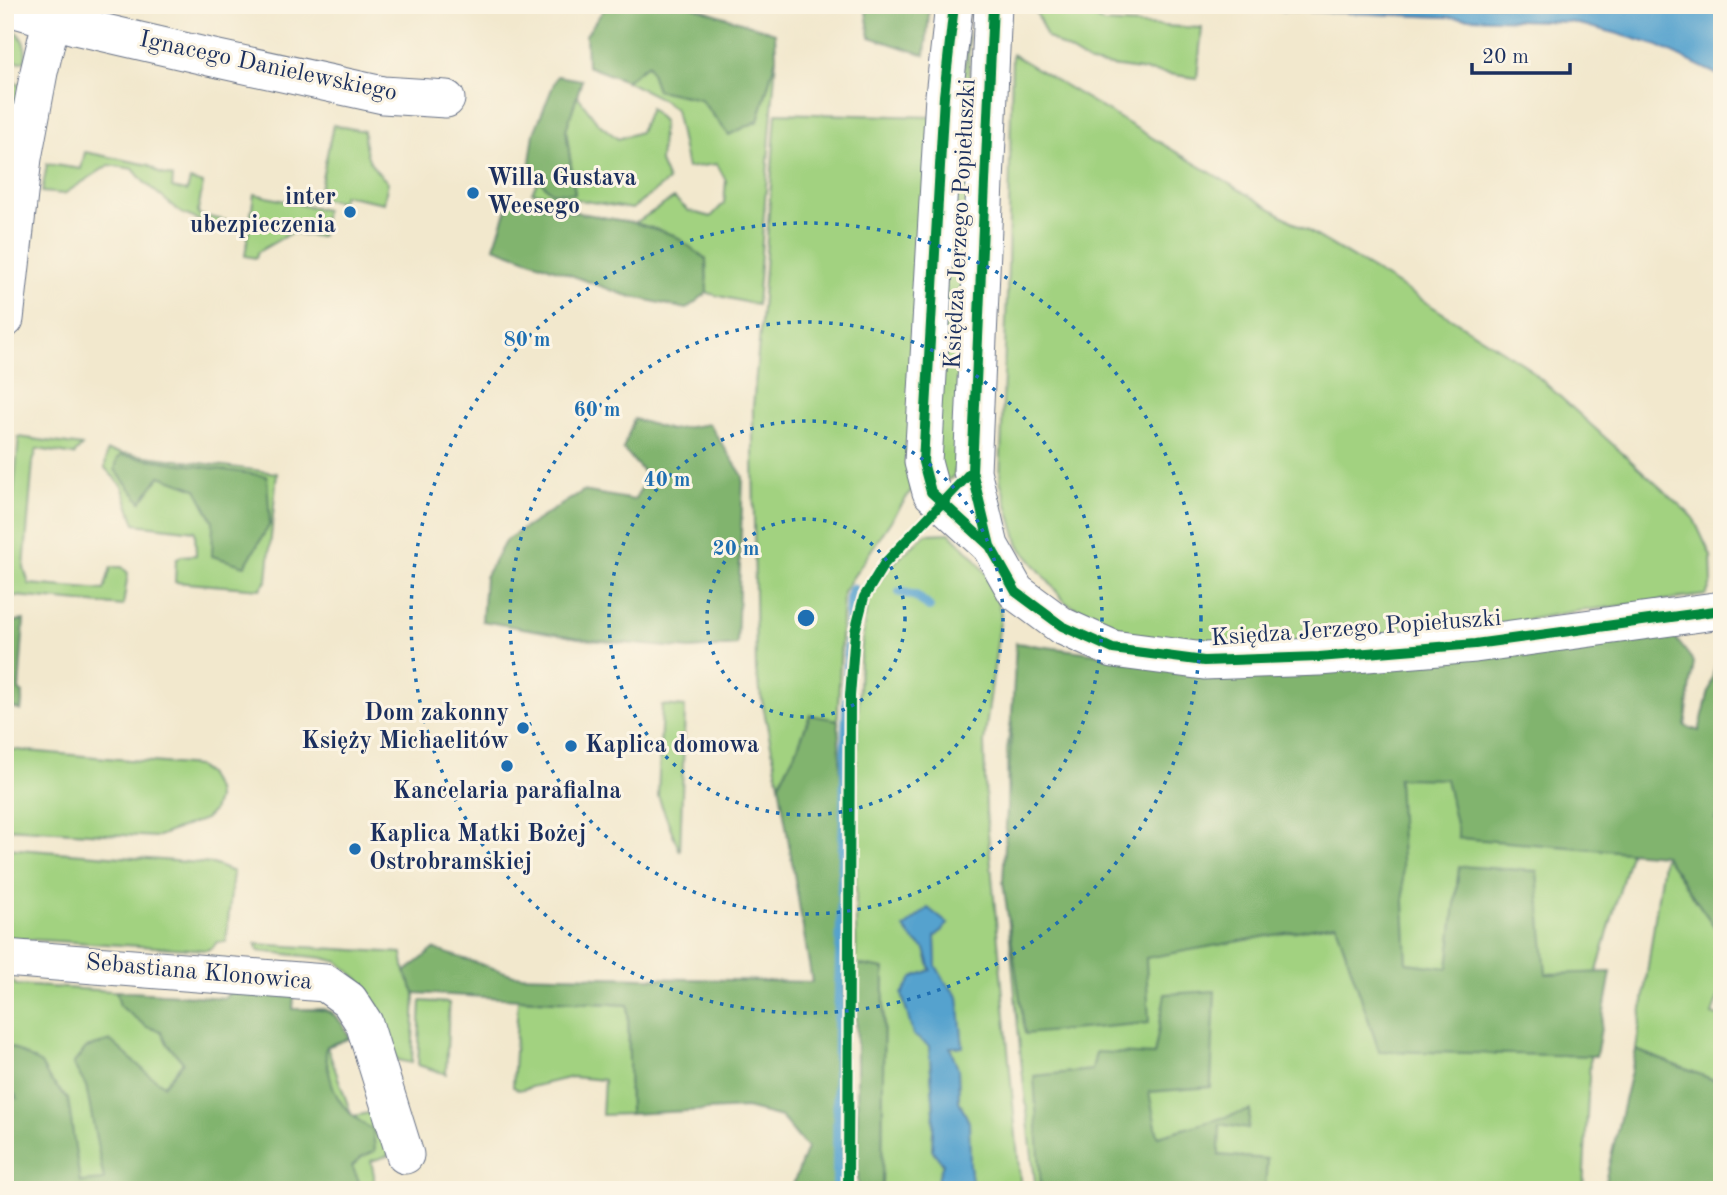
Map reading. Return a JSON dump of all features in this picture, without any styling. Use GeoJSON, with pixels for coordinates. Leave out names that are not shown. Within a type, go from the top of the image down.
{"type":"FeatureCollection","features":[{"type":"Feature","properties":{"kind":"street"},"geometry":{"type":"LineString","coordinates":[[954,5],[944,96],[923,462],[931,492],[990,546]]}},
{"type":"Feature","properties":{"kind":"street","name":"Księdza Jerzego Popiełuszki"},"geometry":{"type":"LineString","coordinates":[[993,5],[971,471],[990,546],[1016,592],[1062,626],[1113,649],[1204,661],[1319,657],[1475,644],[1722,610]]}},
{"type":"Feature","properties":{"kind":"street","name":"Ignacego Danielewskiego"},"geometry":{"type":"LineString","coordinates":[[5,6],[53,12],[209,57],[383,94],[446,99]]}},
{"type":"Feature","properties":{"kind":"street"},"geometry":{"type":"LineString","coordinates":[[5,319],[23,158],[53,12]]}},
{"type":"Feature","properties":{"kind":"street","name":"Sebastiana Klonowica"},"geometry":{"type":"LineString","coordinates":[[5,958],[325,984],[349,1000],[364,1023],[405,1155]]}},
{"type":"Feature","properties":{"kind":"green space"},"geometry":{"type":"Polygon","coordinates":[[[607,5],[688,5],[775,33],[776,58],[758,121],[729,135],[700,99],[657,90],[648,64],[626,81],[587,66],[586,35],[607,5]]]}},
{"type":"Feature","properties":{"kind":"green space"},"geometry":{"type":"Polygon","coordinates":[[[865,5],[930,5],[925,55],[870,37],[865,5]]]}},
{"type":"Feature","properties":{"kind":"green space"},"geometry":{"type":"Polygon","coordinates":[[[1033,5],[1083,5],[1084,9],[1103,23],[1202,28],[1197,78],[1090,63],[1047,37],[1033,5]]]}},
{"type":"Feature","properties":{"kind":"green space"},"geometry":{"type":"Polygon","coordinates":[[[5,23],[22,39],[25,61],[5,58],[5,23]]]}},
{"type":"Feature","properties":{"kind":"green space"},"geometry":{"type":"Polygon","coordinates":[[[968,31],[968,131],[973,204],[961,451],[953,477],[940,484],[928,448],[968,31]]]}},
{"type":"Feature","properties":{"kind":"green space"},"geometry":{"type":"Polygon","coordinates":[[[1012,54],[1392,281],[1525,365],[1693,517],[1711,556],[1712,582],[1706,595],[1571,612],[1471,630],[1200,647],[1133,634],[1066,603],[1019,546],[1000,480],[1012,54]]]}},
{"type":"Feature","properties":{"kind":"green space"},"geometry":{"type":"Polygon","coordinates":[[[776,58],[757,305],[707,293],[706,259],[673,235],[635,223],[674,198],[689,211],[711,217],[724,203],[726,181],[717,164],[687,168],[675,109],[626,81],[648,64],[657,90],[700,99],[758,121],[776,58]]]}},
{"type":"Feature","properties":{"kind":"green space"},"geometry":{"type":"Polygon","coordinates":[[[557,76],[582,80],[566,130],[575,194],[551,192],[529,169],[534,133],[557,76]]]}},
{"type":"Feature","properties":{"kind":"green space"},"geometry":{"type":"Polygon","coordinates":[[[11,83],[21,84],[5,206],[5,124],[11,83]]]}},
{"type":"Feature","properties":{"kind":"green space"},"geometry":{"type":"Polygon","coordinates":[[[577,95],[598,123],[618,139],[640,132],[650,108],[663,121],[660,162],[668,181],[632,209],[532,192],[539,179],[551,192],[575,193],[566,130],[577,95]]]}},
{"type":"Feature","properties":{"kind":"green space"},"geometry":{"type":"Polygon","coordinates":[[[776,113],[934,117],[911,491],[843,592],[835,778],[779,784],[756,671],[753,448],[753,407],[776,113]]]}},
{"type":"Feature","properties":{"kind":"green space"},"geometry":{"type":"Polygon","coordinates":[[[333,125],[364,131],[369,160],[388,182],[384,203],[343,195],[341,202],[318,198],[333,125]]]}},
{"type":"Feature","properties":{"kind":"green space"},"geometry":{"type":"Polygon","coordinates":[[[85,152],[149,165],[159,173],[173,177],[172,188],[187,191],[190,180],[203,184],[199,215],[229,221],[221,229],[181,213],[144,182],[133,169],[109,165],[64,194],[42,192],[47,164],[81,169],[85,152]]]}},
{"type":"Feature","properties":{"kind":"green space"},"geometry":{"type":"Polygon","coordinates":[[[254,194],[325,210],[321,237],[291,233],[258,252],[256,258],[245,256],[254,194]]]}},
{"type":"Feature","properties":{"kind":"green space"},"geometry":{"type":"Polygon","coordinates":[[[510,200],[635,223],[674,235],[706,259],[707,293],[686,309],[625,295],[494,247],[510,200]]]}},
{"type":"Feature","properties":{"kind":"green space"},"geometry":{"type":"Polygon","coordinates":[[[634,419],[670,430],[709,424],[743,476],[737,645],[690,649],[590,640],[482,621],[485,577],[506,540],[583,491],[634,500],[648,477],[623,449],[634,419]]]}},
{"type":"Feature","properties":{"kind":"green space"},"geometry":{"type":"Polygon","coordinates":[[[19,437],[82,446],[74,455],[37,449],[33,462],[24,568],[29,584],[104,590],[111,567],[122,567],[128,573],[123,606],[5,595],[19,437]]]}},
{"type":"Feature","properties":{"kind":"green space"},"geometry":{"type":"Polygon","coordinates":[[[107,451],[277,473],[267,580],[260,589],[175,582],[176,560],[181,556],[196,555],[195,531],[135,524],[122,486],[105,468],[107,451]]]}},
{"type":"Feature","properties":{"kind":"green space"},"geometry":{"type":"Polygon","coordinates":[[[121,455],[267,476],[270,524],[245,566],[212,556],[213,521],[196,489],[160,476],[141,502],[115,470],[121,455]]]}},
{"type":"Feature","properties":{"kind":"green space"},"geometry":{"type":"Polygon","coordinates":[[[950,533],[974,557],[994,585],[1001,614],[984,743],[986,811],[1021,1190],[973,1190],[969,1122],[959,1101],[958,1069],[950,1047],[963,1047],[958,997],[936,966],[935,937],[948,924],[928,908],[914,941],[925,949],[931,970],[913,977],[929,1046],[934,1112],[932,1150],[943,1164],[934,1190],[882,1190],[884,969],[856,964],[856,764],[860,660],[867,602],[887,569],[926,534],[950,533]]]}},
{"type":"Feature","properties":{"kind":"green space"},"geometry":{"type":"Polygon","coordinates":[[[24,620],[19,690],[23,693],[21,711],[5,704],[5,623],[24,620]]]}},
{"type":"Feature","properties":{"kind":"green space"},"geometry":{"type":"Polygon","coordinates":[[[1674,636],[1694,662],[1685,726],[1699,731],[1722,639],[1722,810],[1715,819],[1722,822],[1722,925],[1717,930],[1664,855],[1459,838],[1446,779],[1398,778],[1407,963],[1448,968],[1459,866],[1537,871],[1546,974],[1611,972],[1596,1056],[1379,1051],[1336,924],[1146,958],[1149,1023],[1025,1034],[1003,882],[1016,643],[1257,675],[1674,636]]]}},
{"type":"Feature","properties":{"kind":"green space"},"geometry":{"type":"Polygon","coordinates":[[[1016,682],[1676,689],[1594,982],[1583,1190],[1036,1190],[1009,928],[1007,750],[1016,682]]]}},
{"type":"Feature","properties":{"kind":"green space"},"geometry":{"type":"Polygon","coordinates":[[[662,705],[685,707],[680,852],[658,796],[662,705]]]}},
{"type":"Feature","properties":{"kind":"green space"},"geometry":{"type":"Polygon","coordinates":[[[810,715],[838,720],[845,942],[843,1190],[791,1190],[807,1148],[781,1117],[746,1108],[630,1114],[628,1005],[415,993],[405,972],[434,949],[514,975],[812,982],[779,784],[810,715]]]}},
{"type":"Feature","properties":{"kind":"green space"},"geometry":{"type":"Polygon","coordinates":[[[5,749],[197,766],[207,774],[216,790],[217,799],[213,811],[205,819],[156,837],[5,828],[5,749]]]}},
{"type":"Feature","properties":{"kind":"green space"},"geometry":{"type":"Polygon","coordinates":[[[5,848],[213,864],[233,872],[226,942],[217,942],[207,950],[5,938],[5,848]]]}},
{"type":"Feature","properties":{"kind":"green space"},"geometry":{"type":"Polygon","coordinates":[[[1664,855],[1716,929],[1722,925],[1722,987],[1712,1014],[1722,1017],[1722,1083],[1636,1050],[1664,855]]]}},
{"type":"Feature","properties":{"kind":"green space"},"geometry":{"type":"Polygon","coordinates":[[[256,944],[402,953],[405,972],[415,993],[412,1063],[398,1060],[379,1009],[364,984],[338,962],[258,951],[256,944]]]}},
{"type":"Feature","properties":{"kind":"green space"},"geometry":{"type":"Polygon","coordinates":[[[856,964],[884,969],[882,1190],[858,1190],[856,964]]]}},
{"type":"Feature","properties":{"kind":"green space"},"geometry":{"type":"Polygon","coordinates":[[[5,974],[8,974],[16,985],[224,998],[235,986],[294,993],[293,1009],[323,1009],[332,1012],[350,1038],[327,1047],[352,1116],[375,1112],[390,1155],[371,1161],[374,1190],[5,1190],[5,974]]]}},
{"type":"Feature","properties":{"kind":"green space"},"geometry":{"type":"Polygon","coordinates":[[[235,986],[294,993],[293,1009],[328,1012],[345,1028],[350,1038],[327,1046],[325,1051],[330,1077],[343,1106],[373,1130],[375,1151],[352,1166],[363,1190],[5,1190],[5,1095],[17,1098],[8,1084],[8,1045],[41,1064],[50,1080],[68,1099],[80,1182],[104,1180],[86,1086],[73,1064],[86,1048],[111,1041],[164,1085],[183,1062],[168,1045],[161,1031],[147,1027],[120,1006],[116,991],[225,998],[235,986]]]}},
{"type":"Feature","properties":{"kind":"green space"},"geometry":{"type":"Polygon","coordinates":[[[1215,991],[1211,1087],[1149,1092],[1158,1136],[1250,1110],[1248,1129],[1220,1124],[1219,1155],[1267,1159],[1265,1190],[1041,1190],[1034,1076],[1092,1070],[1096,1052],[1154,1055],[1165,994],[1215,991]]]}},
{"type":"Feature","properties":{"kind":"green space"},"geometry":{"type":"Polygon","coordinates":[[[518,999],[628,1005],[630,1114],[602,1115],[604,1080],[572,1077],[519,1090],[513,1087],[518,999]]]}},
{"type":"Feature","properties":{"kind":"green space"},"geometry":{"type":"Polygon","coordinates":[[[421,1001],[449,1003],[446,1074],[418,1065],[421,1001]]]}},
{"type":"Feature","properties":{"kind":"green space"},"geometry":{"type":"Polygon","coordinates":[[[1636,1050],[1722,1083],[1722,1190],[1423,1190],[1423,1186],[1604,1186],[1636,1050]]]}},
{"type":"Feature","properties":{"kind":"water"},"geometry":{"type":"Polygon","coordinates":[[[1141,5],[1722,5],[1722,77],[1658,46],[1570,22],[1141,5]]]}},
{"type":"Feature","properties":{"kind":"water"},"geometry":{"type":"Polygon","coordinates":[[[928,908],[948,924],[935,937],[936,966],[958,997],[963,1047],[950,1047],[958,1069],[959,1101],[969,1122],[973,1190],[934,1190],[943,1164],[932,1150],[934,1112],[929,1046],[913,1035],[902,994],[913,977],[931,970],[925,949],[914,941],[904,928],[928,908]]]}},
{"type":"Feature","properties":{"kind":"waterway"},"geometry":{"type":"LineString","coordinates":[[837,1190],[838,1032],[850,598],[853,589]]}},
{"type":"Feature","properties":{"kind":"waterway"},"geometry":{"type":"LineString","coordinates":[[900,592],[916,596],[929,607]]}},
{"type":"Feature","properties":{"kind":"cycle path"},"geometry":{"type":"LineString","coordinates":[[954,5],[944,96],[923,462],[931,492],[990,546]]}},
{"type":"Feature","properties":{"kind":"cycle path"},"geometry":{"type":"LineString","coordinates":[[993,5],[972,471],[990,546],[1016,592],[1062,626],[1113,649],[1204,661],[1319,657],[1475,644],[1722,610]]}},
{"type":"Feature","properties":{"kind":"cycle path"},"geometry":{"type":"LineString","coordinates":[[848,1190],[850,696],[855,632],[864,597],[884,564],[972,471]]}},
{"type":"Feature","properties":{"kind":"place","name":"Willa Gustava Weesego"},"geometry":{"type":"Point","coordinates":[473,193]}},
{"type":"Feature","properties":{"kind":"place","name":"inter ubezpieczenia"},"geometry":{"type":"Point","coordinates":[350,212]}},
{"type":"Feature","properties":{"kind":"place","name":"Dom zakonny Księży Michaelitów"},"geometry":{"type":"Point","coordinates":[523,728]}},
{"type":"Feature","properties":{"kind":"place","name":"Kaplica domowa"},"geometry":{"type":"Point","coordinates":[571,746]}},
{"type":"Feature","properties":{"kind":"place","name":"Kancelaria parafialna"},"geometry":{"type":"Point","coordinates":[507,766]}},
{"type":"Feature","properties":{"kind":"place","name":"Kaplica Matki Bożej Ostrobramskiej"},"geometry":{"type":"Point","coordinates":[355,849]}}]}
